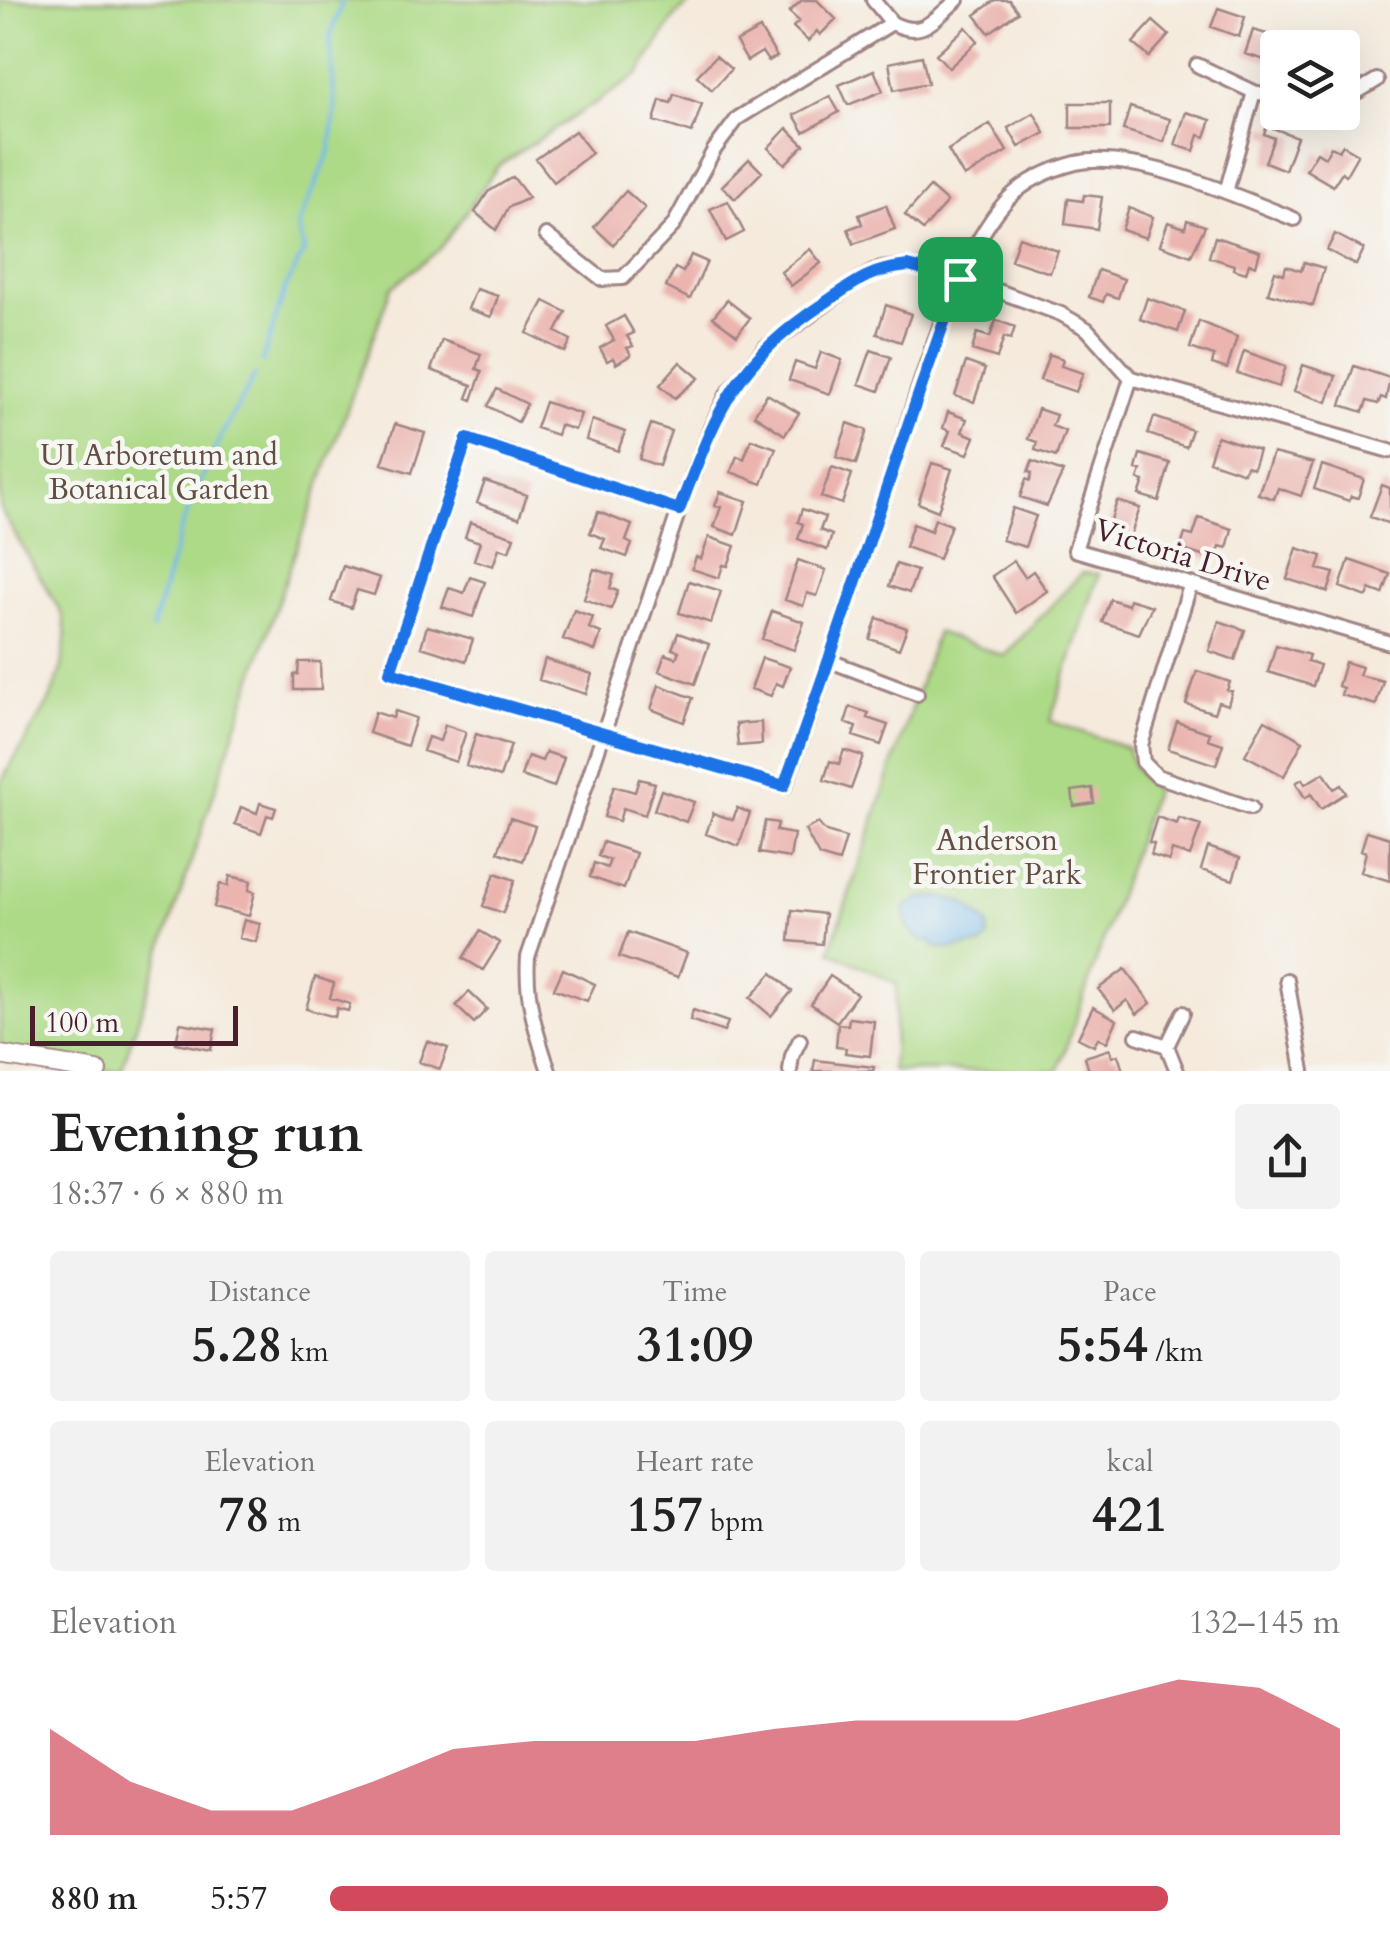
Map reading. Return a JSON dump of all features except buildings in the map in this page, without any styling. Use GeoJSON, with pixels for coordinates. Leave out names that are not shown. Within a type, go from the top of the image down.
{"type":"FeatureCollection","features":[{"type":"Feature","properties":{"kind":"street"},"geometry":{"type":"LineString","coordinates":[[872,0],[892,23],[908,32],[922,29],[957,0]]}},
{"type":"Feature","properties":{"kind":"street"},"geometry":{"type":"LineString","coordinates":[[546,234],[602,279],[623,278],[673,226],[714,150],[738,118],[892,23]]}},
{"type":"Feature","properties":{"kind":"street"},"geometry":{"type":"LineString","coordinates":[[1197,65],[1260,93]]}},
{"type":"Feature","properties":{"kind":"street"},"geometry":{"type":"LineString","coordinates":[[1360,90],[1377,80]]}},
{"type":"Feature","properties":{"kind":"street"},"geometry":{"type":"LineString","coordinates":[[1226,192],[1254,92]]}},
{"type":"Feature","properties":{"kind":"street"},"geometry":{"type":"LineString","coordinates":[[679,510],[467,439],[390,672],[784,786],[830,661],[922,379],[960,279],[1008,198],[1052,170],[1104,160],[1226,192],[1294,220]]}},
{"type":"Feature","properties":{"kind":"street"},"geometry":{"type":"LineString","coordinates":[[549,1071],[529,1007],[528,957],[679,510],[727,395],[765,348],[819,306],[879,269],[908,266],[960,279],[1061,314],[1086,329],[1131,378],[1390,451]]}},
{"type":"Feature","properties":{"kind":"street","name":"Victoria Drive"},"geometry":{"type":"LineString","coordinates":[[1131,378],[1075,550],[1390,643]]}},
{"type":"Feature","properties":{"kind":"street"},"geometry":{"type":"LineString","coordinates":[[1190,586],[1141,745],[1142,762],[1157,776],[1251,808]]}},
{"type":"Feature","properties":{"kind":"street"},"geometry":{"type":"LineString","coordinates":[[830,661],[917,694]]}},
{"type":"Feature","properties":{"kind":"street"},"geometry":{"type":"LineString","coordinates":[[1287,980],[1303,1071]]}},
{"type":"Feature","properties":{"kind":"street"},"geometry":{"type":"LineString","coordinates":[[1177,1071],[1167,1046],[1183,1013]]}},
{"type":"Feature","properties":{"kind":"street"},"geometry":{"type":"LineString","coordinates":[[1138,1036],[1167,1046]]}},
{"type":"Feature","properties":{"kind":"street"},"geometry":{"type":"LineString","coordinates":[[790,1071],[800,1040]]}},
{"type":"Feature","properties":{"kind":"street"},"geometry":{"type":"LineString","coordinates":[[0,1055],[97,1071]]}},
{"type":"Feature","properties":{"kind":"green space","name":"UI Arboretum and Botanical Garden"},"geometry":{"type":"Polygon","coordinates":[[[0,0],[694,0],[676,15],[638,75],[498,166],[440,249],[391,288],[286,578],[121,1071],[97,1071],[0,1055],[0,783],[50,700],[62,666],[66,633],[62,614],[0,509],[0,0]]]}},
{"type":"Feature","properties":{"kind":"green space","name":"Anderson Frontier Park"},"geometry":{"type":"Polygon","coordinates":[[[1082,573],[1099,574],[1050,721],[1128,748],[1137,771],[1155,789],[1058,1071],[892,1071],[897,984],[830,951],[937,632],[1004,656],[1082,573]]]}},
{"type":"Feature","properties":{"kind":"water"},"geometry":{"type":"Polygon","coordinates":[[[921,898],[963,902],[988,924],[988,938],[981,946],[941,949],[931,940],[922,941],[913,934],[906,922],[906,906],[921,898]]]}},
{"type":"Feature","properties":{"kind":"waterway"},"geometry":{"type":"LineString","coordinates":[[262,362],[285,289],[304,251],[298,225],[330,151],[335,110],[330,37],[343,0]]}},
{"type":"Feature","properties":{"kind":"waterway"},"geometry":{"type":"LineString","coordinates":[[152,629],[183,522],[222,434],[255,375]]}},
{"type":"Feature","properties":{"kind":"route"},"geometry":{"type":"LineString","coordinates":[[908,266],[960,279],[922,379],[830,661],[784,786],[390,672],[467,439],[679,510],[727,395],[765,348],[819,306],[879,269],[908,266]]}}]}
